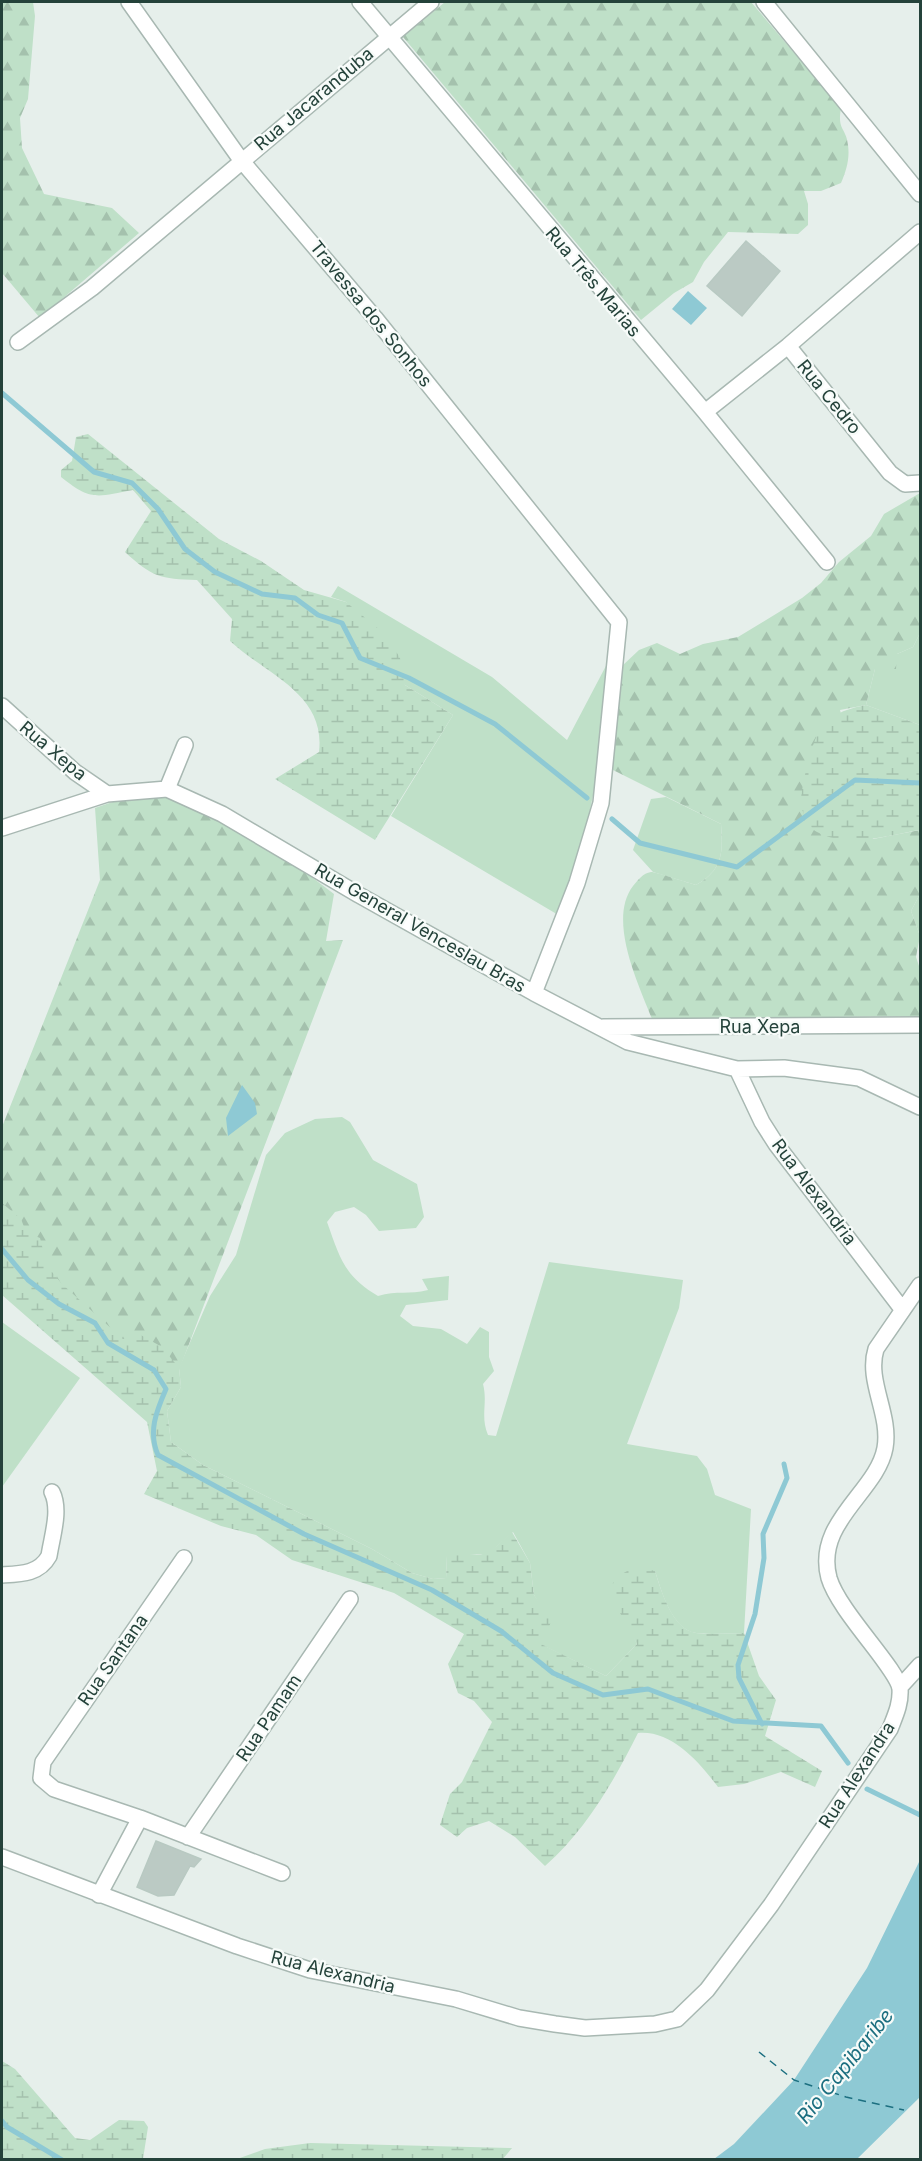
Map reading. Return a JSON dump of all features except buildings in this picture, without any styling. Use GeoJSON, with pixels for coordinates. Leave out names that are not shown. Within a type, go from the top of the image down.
{"type":"FeatureCollection","features":[{"type":"Feature","properties":{"kind":"street","name":"Travessa dos Sonhos"},"geometry":{"type":"LineString","coordinates":[[129,2],[241,160],[375,318],[619,622],[601,803],[577,883],[534,993]]}},
{"type":"Feature","properties":{"kind":"street","name":"Rua Três Marias"},"geometry":{"type":"LineString","coordinates":[[360,2],[705,412],[827,562]]}},
{"type":"Feature","properties":{"kind":"street","name":"Rua Jacaranduba"},"geometry":{"type":"LineString","coordinates":[[18,342],[92,288],[431,2]]}},
{"type":"Feature","properties":{"kind":"street"},"geometry":{"type":"LineString","coordinates":[[764,2],[921,194]]}},
{"type":"Feature","properties":{"kind":"street","name":"Rua Cedro"},"geometry":{"type":"LineString","coordinates":[[921,232],[788,346],[890,473],[905,484],[921,483]]}},
{"type":"Feature","properties":{"kind":"street"},"geometry":{"type":"LineString","coordinates":[[705,412],[788,346]]}},
{"type":"Feature","properties":{"kind":"street","name":"Rua Xepa"},"geometry":{"type":"LineString","coordinates":[[2,706],[75,772],[107,794]]}},
{"type":"Feature","properties":{"kind":"street"},"geometry":{"type":"LineString","coordinates":[[167,789],[185,745]]}},
{"type":"Feature","properties":{"kind":"street","name":"Rua General Venceslau Bras"},"geometry":{"type":"LineString","coordinates":[[2,828],[107,794],[167,789],[222,814],[370,901],[599,1027],[628,1041],[737,1069]]}},
{"type":"Feature","properties":{"kind":"street","name":"Rua Xepa"},"geometry":{"type":"LineString","coordinates":[[599,1027],[921,1025]]}},
{"type":"Feature","properties":{"kind":"street"},"geometry":{"type":"LineString","coordinates":[[737,1069],[784,1068],[859,1078],[921,1107]]}},
{"type":"Feature","properties":{"kind":"street","name":"Rua Alexandria"},"geometry":{"type":"LineString","coordinates":[[737,1069],[762,1122],[776,1144],[902,1309]]}},
{"type":"Feature","properties":{"kind":"street"},"geometry":{"type":"LineString","coordinates":[[921,1285],[876,1349],[872,1362],[886,1426],[885,1448],[880,1463],[832,1533],[828,1556],[829,1577],[838,1600],[900,1687],[921,1665]]}},
{"type":"Feature","properties":{"kind":"street"},"geometry":{"type":"LineString","coordinates":[[2,1575],[37,1570],[46,1562],[49,1556],[55,1515],[56,1500],[52,1492]]}},
{"type":"Feature","properties":{"kind":"street","name":"Rua Santana"},"geometry":{"type":"LineString","coordinates":[[140,1818],[54,1789],[41,1778],[43,1762],[184,1558]]}},
{"type":"Feature","properties":{"kind":"street","name":"Rua Pamam"},"geometry":{"type":"LineString","coordinates":[[188,1837],[350,1599]]}},
{"type":"Feature","properties":{"kind":"street","name":"Rua Alexandra"},"geometry":{"type":"LineString","coordinates":[[677,2019],[707,1990],[771,1905],[866,1766],[890,1729],[898,1708],[900,1687]]}},
{"type":"Feature","properties":{"kind":"street"},"geometry":{"type":"LineString","coordinates":[[99,1895],[140,1818],[282,1873]]}},
{"type":"Feature","properties":{"kind":"street","name":"Rua Alexandria"},"geometry":{"type":"LineString","coordinates":[[2,1857],[284,1962],[456,1999],[519,2018],[585,2028],[655,2025],[677,2019]]}},
{"type":"Feature","properties":{"kind":"green space"},"geometry":{"type":"Polygon","coordinates":[[[2,2],[33,2],[35,16],[28,99],[20,118],[22,148],[44,194],[112,208],[139,233],[40,318],[2,273],[2,2]]]}},
{"type":"Feature","properties":{"kind":"green space"},"geometry":{"type":"Polygon","coordinates":[[[445,2],[751,2],[841,108],[840,121],[847,139],[848,150],[847,165],[841,183],[821,191],[804,191],[808,204],[808,225],[798,234],[728,232],[704,262],[693,282],[674,293],[641,320],[403,37],[445,2]]]}},
{"type":"Feature","properties":{"kind":"green space"},"geometry":{"type":"Polygon","coordinates":[[[88,434],[219,539],[261,561],[304,590],[346,602],[386,635],[400,658],[405,685],[453,715],[375,840],[275,779],[319,752],[319,732],[313,714],[290,687],[230,641],[232,619],[197,580],[174,579],[157,575],[142,567],[125,552],[151,511],[133,490],[102,495],[87,494],[61,477],[61,470],[72,461],[76,437],[88,434]]]}},
{"type":"Feature","properties":{"kind":"green space"},"geometry":{"type":"Polygon","coordinates":[[[920,493],[920,633],[913,647],[897,654],[896,669],[875,669],[866,705],[840,710],[873,839],[920,830],[920,894],[911,911],[920,936],[916,957],[920,969],[920,1016],[652,1019],[628,953],[623,916],[626,900],[641,877],[651,872],[696,885],[705,879],[712,873],[719,860],[722,844],[721,824],[611,769],[622,666],[639,650],[657,643],[680,654],[703,644],[738,637],[802,598],[821,583],[839,562],[871,536],[884,514],[920,493]]]}},
{"type":"Feature","properties":{"kind":"green space"},"geometry":{"type":"Polygon","coordinates":[[[338,586],[492,677],[567,740],[608,662],[598,771],[585,834],[560,916],[391,816],[453,715],[405,685],[346,602],[331,597],[338,586]]]}},
{"type":"Feature","properties":{"kind":"green space"},"geometry":{"type":"Polygon","coordinates":[[[920,633],[920,725],[866,705],[875,669],[897,654],[913,647],[920,633]]]}},
{"type":"Feature","properties":{"kind":"green space"},"geometry":{"type":"Polygon","coordinates":[[[866,705],[920,725],[920,830],[868,839],[842,840],[814,830],[802,809],[801,794],[810,754],[820,730],[830,719],[846,710],[866,705]]]}},
{"type":"Feature","properties":{"kind":"green space"},"geometry":{"type":"Polygon","coordinates":[[[154,795],[175,797],[199,807],[305,872],[334,894],[326,941],[343,940],[173,1386],[52,1279],[2,1219],[2,1127],[100,880],[95,808],[124,798],[154,795]]]}},
{"type":"Feature","properties":{"kind":"green space"},"geometry":{"type":"Polygon","coordinates":[[[666,797],[721,824],[722,844],[719,860],[712,873],[696,885],[653,872],[633,850],[651,799],[666,797]]]}},
{"type":"Feature","properties":{"kind":"green space"},"geometry":{"type":"Polygon","coordinates":[[[920,894],[920,936],[911,911],[920,894]]]}},
{"type":"Feature","properties":{"kind":"green space"},"geometry":{"type":"Polygon","coordinates":[[[342,1117],[350,1122],[373,1160],[417,1184],[424,1217],[416,1228],[379,1231],[366,1215],[354,1207],[335,1212],[327,1222],[340,1256],[350,1273],[378,1296],[428,1290],[422,1279],[449,1276],[448,1300],[406,1305],[400,1316],[413,1326],[441,1329],[467,1344],[480,1327],[489,1332],[489,1357],[494,1371],[483,1384],[488,1435],[496,1436],[549,1262],[683,1280],[679,1308],[627,1444],[697,1456],[707,1469],[715,1495],[751,1509],[744,1633],[702,1634],[680,1625],[669,1608],[655,1571],[630,1628],[637,1644],[606,1676],[540,1644],[540,1605],[534,1595],[530,1563],[513,1532],[488,1554],[447,1556],[446,1578],[433,1579],[412,1573],[372,1549],[203,1465],[171,1442],[167,1411],[181,1387],[179,1368],[210,1296],[236,1255],[266,1155],[285,1133],[315,1119],[342,1117]]]}},
{"type":"Feature","properties":{"kind":"green space"},"geometry":{"type":"Polygon","coordinates":[[[2,1203],[21,1219],[26,1232],[40,1238],[47,1266],[62,1284],[123,1339],[139,1334],[162,1347],[179,1368],[181,1387],[167,1411],[171,1442],[203,1465],[372,1549],[412,1573],[433,1579],[446,1578],[447,1556],[453,1548],[472,1555],[479,1555],[492,1550],[512,1532],[530,1563],[534,1595],[552,1620],[541,1644],[606,1676],[637,1644],[614,1602],[610,1587],[619,1576],[629,1570],[655,1571],[674,1617],[688,1630],[702,1634],[744,1633],[759,1676],[776,1700],[765,1736],[822,1771],[815,1787],[781,1772],[744,1784],[718,1787],[693,1758],[673,1742],[650,1733],[638,1733],[598,1804],[573,1837],[545,1866],[515,1837],[489,1821],[467,1828],[457,1837],[440,1825],[450,1794],[462,1782],[492,1722],[474,1701],[458,1693],[448,1664],[464,1634],[394,1593],[292,1560],[256,1535],[221,1526],[144,1494],[157,1471],[147,1422],[2,1295],[2,1203]]]}},
{"type":"Feature","properties":{"kind":"green space"},"geometry":{"type":"Polygon","coordinates":[[[2,1322],[80,1378],[2,1487],[2,1322]]]}},
{"type":"Feature","properties":{"kind":"green space"},"geometry":{"type":"Polygon","coordinates":[[[2,2061],[15,2069],[75,2138],[90,2140],[119,2120],[144,2121],[148,2127],[143,2159],[2,2159],[2,2061]]]}},
{"type":"Feature","properties":{"kind":"green space"},"geometry":{"type":"Polygon","coordinates":[[[310,2143],[512,2148],[502,2160],[237,2159],[265,2149],[310,2143]]]}},
{"type":"Feature","properties":{"kind":"water"},"geometry":{"type":"Polygon","coordinates":[[[688,291],[707,308],[691,325],[672,309],[688,291]]]}},
{"type":"Feature","properties":{"kind":"water"},"geometry":{"type":"Polygon","coordinates":[[[242,1085],[255,1103],[257,1114],[228,1136],[226,1118],[242,1085]]]}},
{"type":"Feature","properties":{"kind":"water","name":"Rio Capibaribe"},"geometry":{"type":"Polygon","coordinates":[[[920,1860],[920,2097],[857,2159],[714,2159],[734,2144],[794,2080],[867,1968],[920,1860]]]}},
{"type":"Feature","properties":{"kind":"waterway"},"geometry":{"type":"LineString","coordinates":[[2,393],[94,472],[132,483],[158,509],[185,549],[215,572],[262,594],[295,598],[318,615],[342,623],[360,658],[409,678],[495,724],[587,798]]}},
{"type":"Feature","properties":{"kind":"waterway"},"geometry":{"type":"LineString","coordinates":[[612,819],[640,843],[737,867],[855,780],[920,783]]}},
{"type":"Feature","properties":{"kind":"waterway"},"geometry":{"type":"LineString","coordinates":[[2,1249],[28,1280],[59,1304],[95,1323],[108,1343],[154,1370],[166,1389],[156,1414],[154,1430],[158,1455],[304,1534],[432,1590],[501,1631],[553,1673],[603,1695],[648,1689],[733,1721],[821,1726],[848,1763]]}},
{"type":"Feature","properties":{"kind":"waterway"},"geometry":{"type":"LineString","coordinates":[[762,1724],[739,1678],[738,1665],[755,1614],[764,1558],[763,1534],[787,1478],[784,1464]]}},
{"type":"Feature","properties":{"kind":"waterway"},"geometry":{"type":"LineString","coordinates":[[867,1789],[920,1815]]}},
{"type":"Feature","properties":{"kind":"waterway"},"geometry":{"type":"LineString","coordinates":[[2,2121],[7,2127],[62,2160]]}},
{"type":"Feature","properties":{"kind":"ferry route"},"geometry":{"type":"LineString","coordinates":[[759,2052],[794,2080],[846,2097],[904,2110]]}}]}
